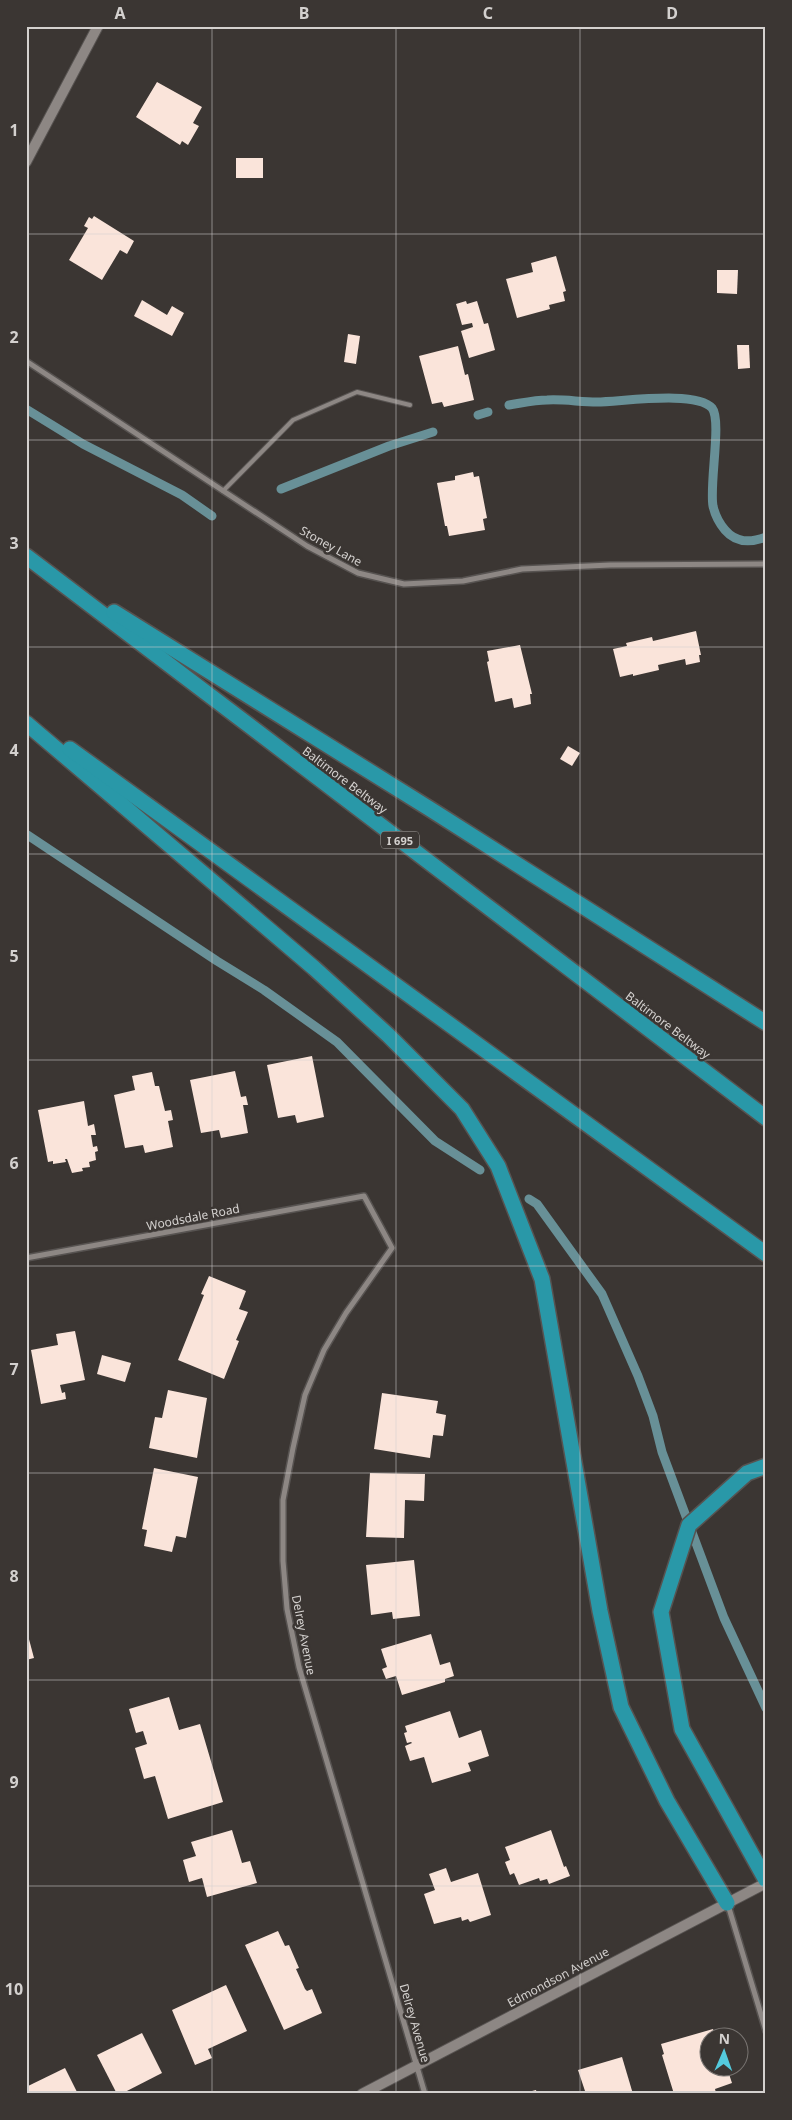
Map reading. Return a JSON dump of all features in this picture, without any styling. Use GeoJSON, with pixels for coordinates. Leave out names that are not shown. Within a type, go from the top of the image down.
{"type":"FeatureCollection","features":[{"type":"Feature","properties":{"kind":"highway"},"geometry":{"type":"LineString","coordinates":[[30,559],[438,814],[766,1023]]}},
{"type":"Feature","properties":{"kind":"highway","name":"Baltimore Beltway"},"geometry":{"type":"LineString","coordinates":[[30,559],[766,1118]]}},
{"type":"Feature","properties":{"kind":"highway"},"geometry":{"type":"LineString","coordinates":[[26,717],[766,1254]]}},
{"type":"Feature","properties":{"kind":"highway"},"geometry":{"type":"LineString","coordinates":[[26,723],[307,962],[388,1034],[462,1109],[498,1166],[542,1279],[600,1611],[622,1707],[667,1800],[727,1903]]}},
{"type":"Feature","properties":{"kind":"highway"},"geometry":{"type":"LineString","coordinates":[[766,1466],[747,1473],[689,1525],[662,1612],[682,1729],[766,1882]]}},
{"type":"Feature","properties":{"kind":"main road"},"geometry":{"type":"LineString","coordinates":[[26,162],[98,26]]}},
{"type":"Feature","properties":{"kind":"main road","name":"Edmondson Avenue"},"geometry":{"type":"LineString","coordinates":[[362,2094],[766,1882]]}},
{"type":"Feature","properties":{"kind":"street","name":"Stoney Lane"},"geometry":{"type":"LineString","coordinates":[[26,361],[307,546],[358,573],[404,584],[463,581],[522,569],[610,565],[766,564]]}},
{"type":"Feature","properties":{"kind":"street","name":"Woodsdale Road"},"geometry":{"type":"LineString","coordinates":[[26,1258],[364,1196]]}},
{"type":"Feature","properties":{"kind":"street","name":"Delrey Avenue"},"geometry":{"type":"LineString","coordinates":[[364,1196],[392,1248],[346,1313],[324,1350],[305,1395],[283,1500],[283,1561],[287,1609],[300,1667],[425,2094]]}},
{"type":"Feature","properties":{"kind":"street"},"geometry":{"type":"LineString","coordinates":[[727,1903],[766,2031]]}},
{"type":"Feature","properties":{"kind":"lane"},"geometry":{"type":"LineString","coordinates":[[223,491],[293,420],[357,392],[410,405]]}},
{"type":"Feature","properties":{"kind":"building"},"geometry":{"type":"Polygon","coordinates":[[[157,82],[202,107],[193,123],[199,126],[188,145],[182,141],[180,145],[136,117],[157,82]]]}},
{"type":"Feature","properties":{"kind":"building"},"geometry":{"type":"Polygon","coordinates":[[[236,158],[263,158],[263,178],[236,178],[236,158]]]}},
{"type":"Feature","properties":{"kind":"building"},"geometry":{"type":"Polygon","coordinates":[[[94,216],[134,241],[127,254],[120,250],[102,280],[69,260],[88,228],[84,226],[89,217],[92,219],[94,216]]]}},
{"type":"Feature","properties":{"kind":"building"},"geometry":{"type":"Polygon","coordinates":[[[556,256],[566,291],[563,292],[565,301],[549,305],[550,309],[517,318],[506,279],[533,272],[531,263],[556,256]]]}},
{"type":"Feature","properties":{"kind":"building"},"geometry":{"type":"Polygon","coordinates":[[[717,270],[738,270],[737,294],[717,293],[717,270]]]}},
{"type":"Feature","properties":{"kind":"building"},"geometry":{"type":"Polygon","coordinates":[[[142,300],[167,315],[172,306],[184,313],[172,336],[134,316],[142,300]]]}},
{"type":"Feature","properties":{"kind":"building"},"geometry":{"type":"Polygon","coordinates":[[[466,301],[467,304],[477,301],[484,324],[488,323],[495,350],[469,358],[461,331],[473,327],[472,323],[462,325],[456,304],[466,301]]]}},
{"type":"Feature","properties":{"kind":"building"},"geometry":{"type":"Polygon","coordinates":[[[348,334],[360,336],[356,364],[344,362],[348,334]]]}},
{"type":"Feature","properties":{"kind":"building"},"geometry":{"type":"Polygon","coordinates":[[[737,345],[749,345],[750,368],[738,369],[737,345]]]}},
{"type":"Feature","properties":{"kind":"building"},"geometry":{"type":"Polygon","coordinates":[[[458,346],[465,375],[468,374],[474,400],[444,407],[442,402],[432,404],[419,356],[458,346]]]}},
{"type":"Feature","properties":{"kind":"building"},"geometry":{"type":"Polygon","coordinates":[[[473,472],[474,477],[479,476],[487,518],[483,519],[485,530],[449,536],[447,526],[445,526],[437,483],[455,480],[455,476],[473,472]]]}},
{"type":"Feature","properties":{"kind":"building"},"geometry":{"type":"Polygon","coordinates":[[[696,631],[701,655],[699,655],[700,662],[686,665],[685,659],[658,665],[659,670],[620,677],[613,649],[627,646],[626,643],[652,637],[653,641],[696,631]]]}},
{"type":"Feature","properties":{"kind":"building"},"geometry":{"type":"Polygon","coordinates":[[[520,645],[532,694],[530,694],[531,704],[514,708],[512,698],[495,702],[487,662],[489,661],[487,651],[520,645]]]}},
{"type":"Feature","properties":{"kind":"building"},"geometry":{"type":"Polygon","coordinates":[[[568,746],[580,753],[572,766],[560,759],[568,746]]]}},
{"type":"Feature","properties":{"kind":"building"},"geometry":{"type":"Polygon","coordinates":[[[312,1056],[324,1117],[297,1123],[295,1115],[278,1118],[267,1065],[312,1056]]]}},
{"type":"Feature","properties":{"kind":"building"},"geometry":{"type":"Polygon","coordinates":[[[235,1071],[241,1097],[246,1096],[248,1105],[243,1105],[248,1133],[221,1138],[219,1130],[201,1133],[190,1080],[235,1071]]]}},
{"type":"Feature","properties":{"kind":"building"},"geometry":{"type":"Polygon","coordinates":[[[152,1072],[155,1086],[159,1086],[165,1111],[171,1110],[173,1120],[168,1121],[173,1147],[145,1153],[143,1145],[125,1148],[114,1095],[135,1090],[132,1076],[152,1072]]]}},
{"type":"Feature","properties":{"kind":"building"},"geometry":{"type":"Polygon","coordinates":[[[84,1101],[88,1126],[94,1124],[96,1135],[91,1135],[93,1147],[97,1146],[98,1151],[95,1152],[96,1160],[89,1162],[90,1167],[82,1168],[83,1171],[72,1173],[67,1159],[65,1159],[66,1162],[53,1164],[53,1161],[48,1162],[38,1110],[84,1101]]]}},
{"type":"Feature","properties":{"kind":"building"},"geometry":{"type":"Polygon","coordinates":[[[209,1276],[246,1291],[239,1309],[248,1312],[236,1340],[239,1341],[224,1379],[178,1360],[204,1295],[201,1294],[209,1276]]]}},
{"type":"Feature","properties":{"kind":"building"},"geometry":{"type":"Polygon","coordinates":[[[75,1331],[85,1380],[60,1385],[62,1393],[65,1392],[66,1399],[41,1404],[31,1350],[58,1345],[56,1334],[75,1331]]]}},
{"type":"Feature","properties":{"kind":"building"},"geometry":{"type":"Polygon","coordinates":[[[102,1355],[131,1363],[125,1382],[97,1374],[102,1355]]]}},
{"type":"Feature","properties":{"kind":"building"},"geometry":{"type":"Polygon","coordinates":[[[168,1390],[207,1398],[197,1458],[149,1448],[155,1417],[162,1418],[168,1390]]]}},
{"type":"Feature","properties":{"kind":"building"},"geometry":{"type":"Polygon","coordinates":[[[382,1393],[438,1401],[436,1413],[446,1415],[443,1436],[433,1435],[430,1458],[374,1449],[382,1393]]]}},
{"type":"Feature","properties":{"kind":"building"},"geometry":{"type":"Polygon","coordinates":[[[154,1468],[198,1477],[186,1538],[176,1536],[172,1552],[144,1546],[147,1530],[142,1529],[154,1468]]]}},
{"type":"Feature","properties":{"kind":"building"},"geometry":{"type":"Polygon","coordinates":[[[370,1473],[425,1474],[424,1501],[405,1500],[404,1538],[366,1537],[370,1473]]]}},
{"type":"Feature","properties":{"kind":"building"},"geometry":{"type":"Polygon","coordinates":[[[414,1560],[420,1616],[393,1619],[392,1612],[371,1615],[366,1565],[414,1560]]]}},
{"type":"Feature","properties":{"kind":"building"},"geometry":{"type":"Polygon","coordinates":[[[26,1628],[34,1658],[26,1660],[26,1628]]]}},
{"type":"Feature","properties":{"kind":"building"},"geometry":{"type":"Polygon","coordinates":[[[431,1634],[440,1665],[450,1662],[454,1676],[445,1679],[445,1682],[402,1695],[396,1676],[386,1679],[382,1669],[387,1667],[381,1649],[431,1634]]]}},
{"type":"Feature","properties":{"kind":"building"},"geometry":{"type":"Polygon","coordinates":[[[169,1697],[179,1730],[200,1724],[223,1802],[168,1819],[155,1776],[144,1779],[135,1748],[147,1744],[143,1731],[136,1733],[129,1709],[169,1697]]]}},
{"type":"Feature","properties":{"kind":"building"},"geometry":{"type":"Polygon","coordinates":[[[450,1711],[459,1738],[481,1730],[489,1756],[468,1763],[471,1771],[432,1783],[424,1757],[410,1761],[405,1746],[412,1743],[407,1743],[404,1733],[407,1732],[405,1726],[450,1711]]]}},
{"type":"Feature","properties":{"kind":"building"},"geometry":{"type":"Polygon","coordinates":[[[232,1830],[242,1863],[250,1861],[257,1883],[207,1897],[202,1878],[189,1882],[183,1860],[196,1856],[191,1842],[232,1830]]]}},
{"type":"Feature","properties":{"kind":"building"},"geometry":{"type":"Polygon","coordinates":[[[551,1830],[564,1867],[566,1866],[570,1876],[549,1884],[547,1879],[540,1881],[539,1878],[519,1885],[514,1873],[510,1875],[505,1862],[510,1860],[505,1847],[551,1830]]]}},
{"type":"Feature","properties":{"kind":"building"},"geometry":{"type":"Polygon","coordinates":[[[446,1868],[451,1882],[478,1873],[491,1915],[470,1922],[468,1919],[462,1921],[461,1917],[434,1924],[424,1894],[435,1890],[429,1874],[446,1868]]]}},
{"type":"Feature","properties":{"kind":"building"},"geometry":{"type":"Polygon","coordinates":[[[278,1931],[285,1946],[289,1945],[299,1968],[296,1969],[305,1989],[307,1991],[312,1989],[322,2013],[284,2030],[245,1945],[278,1931]]]}},
{"type":"Feature","properties":{"kind":"building"},"geometry":{"type":"Polygon","coordinates":[[[226,1985],[247,2031],[208,2049],[212,2058],[195,2065],[172,2010],[226,1985]]]}},
{"type":"Feature","properties":{"kind":"building"},"geometry":{"type":"Polygon","coordinates":[[[142,2033],[162,2073],[121,2094],[117,2094],[97,2055],[142,2033]]]}},
{"type":"Feature","properties":{"kind":"building"},"geometry":{"type":"Polygon","coordinates":[[[700,2033],[700,2078],[730,2078],[732,2083],[715,2089],[716,2093],[712,2094],[674,2094],[662,2055],[664,2054],[661,2044],[700,2033]]]}},
{"type":"Feature","properties":{"kind":"building"},"geometry":{"type":"Polygon","coordinates":[[[622,2057],[633,2094],[586,2094],[578,2070],[622,2057]]]}},
{"type":"Feature","properties":{"kind":"building"},"geometry":{"type":"Polygon","coordinates":[[[65,2068],[78,2094],[26,2094],[26,2087],[65,2068]]]}},
{"type":"Feature","properties":{"kind":"building"},"geometry":{"type":"Polygon","coordinates":[[[536,2090],[537,2094],[524,2093],[536,2090]]]}},
{"type":"Feature","properties":{"kind":"waterway"},"geometry":{"type":"LineString","coordinates":[[509,405],[542,400],[597,402],[658,398],[691,399],[703,403],[712,408],[715,415],[716,439],[712,496],[715,513],[729,534],[739,540],[749,541],[766,537]]}},
{"type":"Feature","properties":{"kind":"waterway"},"geometry":{"type":"LineString","coordinates":[[26,409],[83,444],[182,495],[212,516]]}},
{"type":"Feature","properties":{"kind":"waterway"},"geometry":{"type":"LineString","coordinates":[[478,415],[488,412]]}},
{"type":"Feature","properties":{"kind":"waterway"},"geometry":{"type":"LineString","coordinates":[[281,489],[389,446],[433,432]]}},
{"type":"Feature","properties":{"kind":"waterway"},"geometry":{"type":"LineString","coordinates":[[26,834],[217,961],[264,990],[337,1042],[435,1141],[480,1170]]}},
{"type":"Feature","properties":{"kind":"waterway"},"geometry":{"type":"LineString","coordinates":[[529,1199],[537,1204],[602,1294],[638,1376],[653,1416],[662,1452],[724,1618],[766,1708]]}}]}
